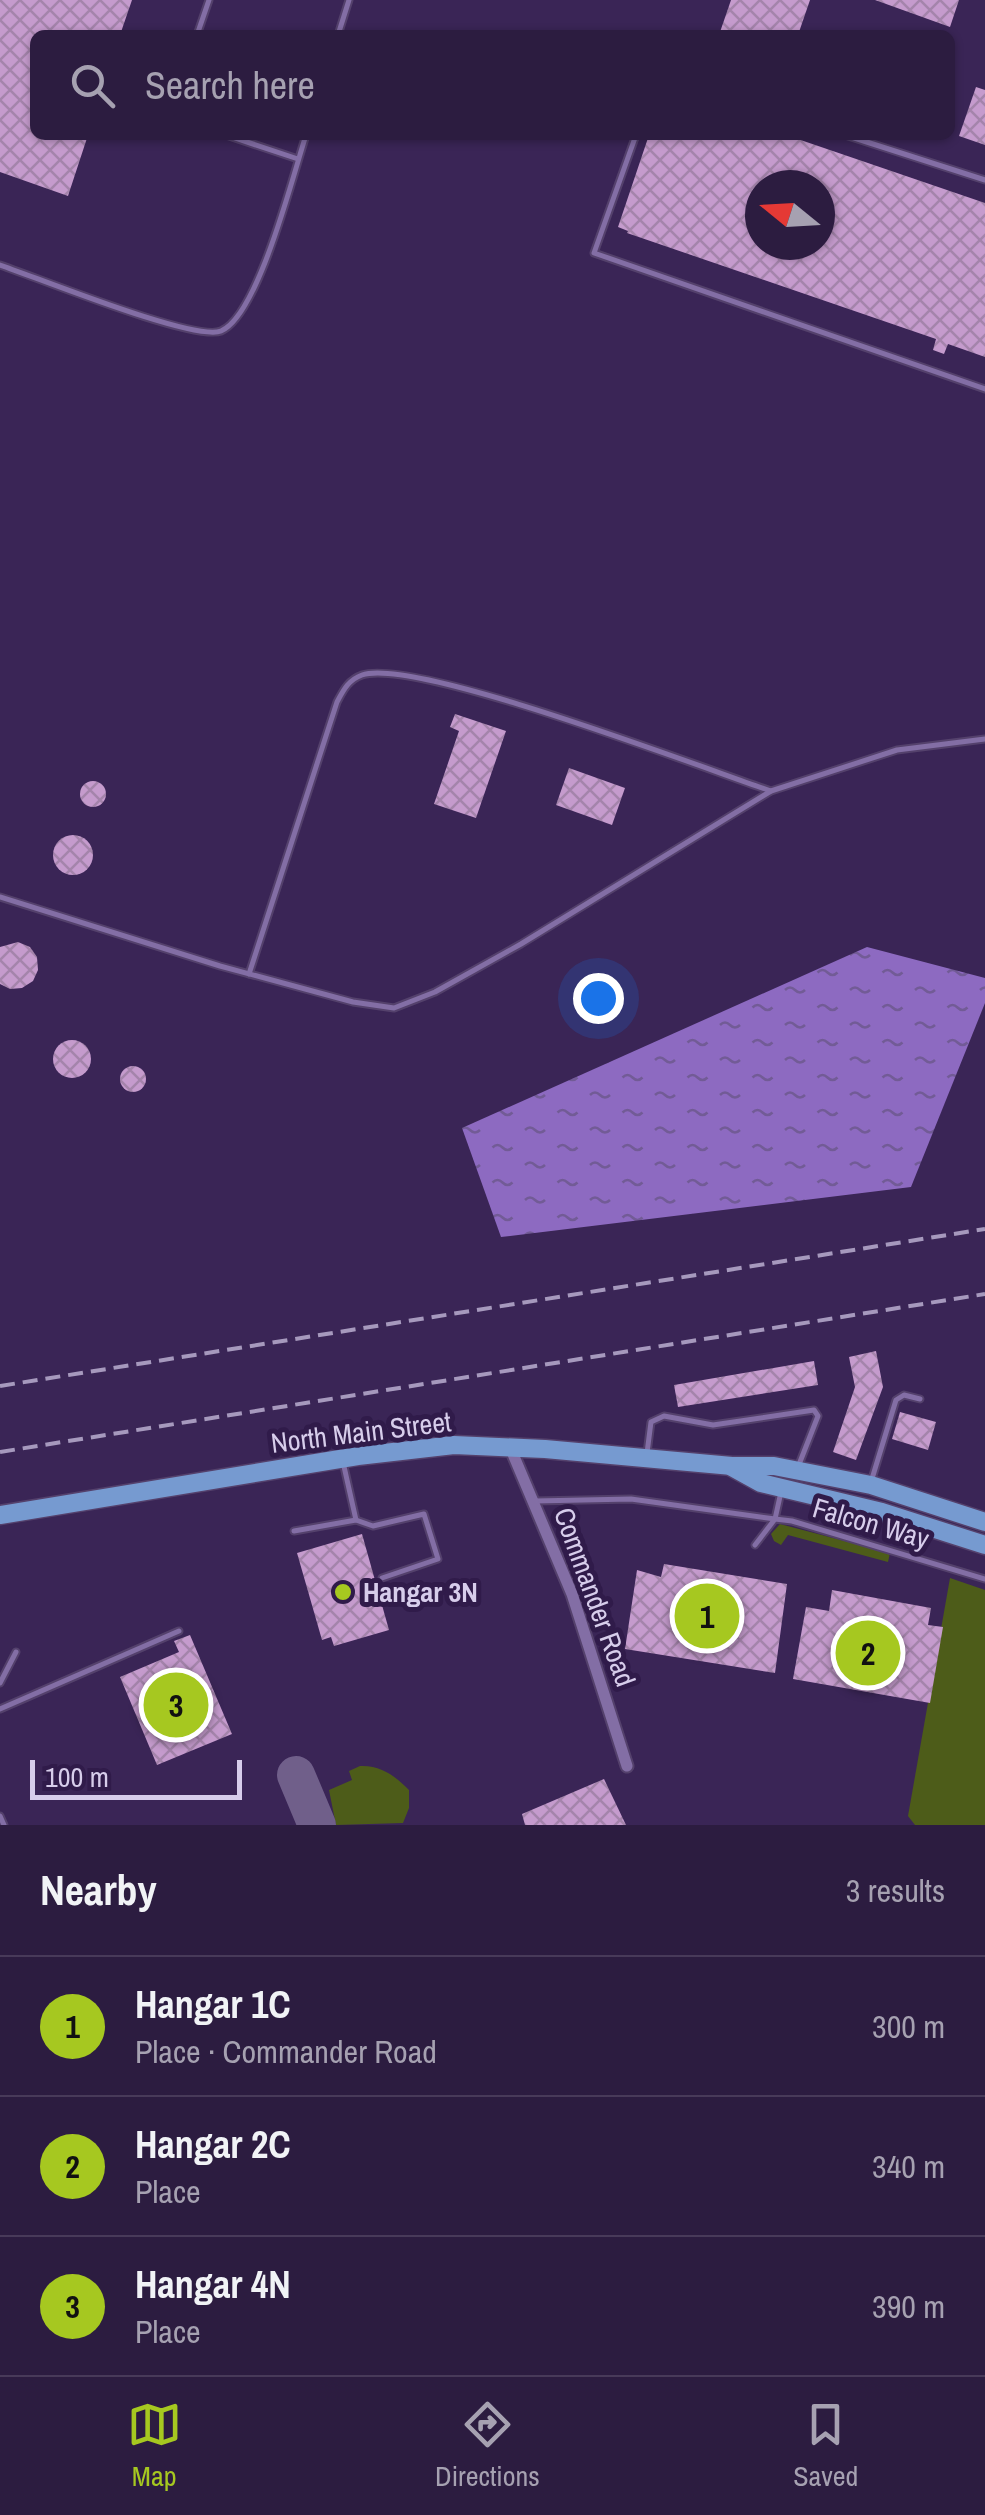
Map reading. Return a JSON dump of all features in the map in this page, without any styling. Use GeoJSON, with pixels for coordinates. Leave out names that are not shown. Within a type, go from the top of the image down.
{"type":"FeatureCollection","features":[{"type":"Feature","properties":{"kind":"main road","name":"North Main Street"},"geometry":{"type":"LineString","coordinates":[[0,1515],[342,1459],[454,1445],[774,1466],[870,1485],[985,1522]]}},
{"type":"Feature","properties":{"kind":"main road","name":"North Main Street"},"geometry":{"type":"LineString","coordinates":[[732,1466],[761,1482],[882,1512],[985,1544]]}},
{"type":"Feature","properties":{"kind":"main road"},"geometry":{"type":"LineString","coordinates":[[870,1485],[985,1509]]}},
{"type":"Feature","properties":{"kind":"street","name":"Commander Road"},"geometry":{"type":"LineString","coordinates":[[510,1447],[572,1594],[628,1766]]}},
{"type":"Feature","properties":{"kind":"lane"},"geometry":{"type":"LineString","coordinates":[[199,30],[209,0]]}},
{"type":"Feature","properties":{"kind":"lane"},"geometry":{"type":"LineString","coordinates":[[340,30],[349,0]]}},
{"type":"Feature","properties":{"kind":"lane"},"geometry":{"type":"LineString","coordinates":[[242,140],[298,158]]}},
{"type":"Feature","properties":{"kind":"lane"},"geometry":{"type":"LineString","coordinates":[[0,265],[169,324],[219,333],[242,312],[261,275],[304,140]]}},
{"type":"Feature","properties":{"kind":"lane"},"geometry":{"type":"LineString","coordinates":[[634,140],[594,253],[985,389]]}},
{"type":"Feature","properties":{"kind":"lane"},"geometry":{"type":"LineString","coordinates":[[861,140],[985,180]]}},
{"type":"Feature","properties":{"kind":"lane"},"geometry":{"type":"LineString","coordinates":[[249,974],[337,702],[346,685],[360,675],[374,673],[455,684],[772,791]]}},
{"type":"Feature","properties":{"kind":"lane"},"geometry":{"type":"LineString","coordinates":[[0,897],[249,974],[353,1002],[394,1008],[521,944],[772,791],[897,750],[985,739]]}},
{"type":"Feature","properties":{"kind":"lane"},"geometry":{"type":"LineString","coordinates":[[870,1485],[896,1400],[904,1395],[920,1399]]}},
{"type":"Feature","properties":{"kind":"lane"},"geometry":{"type":"LineString","coordinates":[[532,1501],[632,1499],[775,1520],[782,1488],[797,1472],[818,1416],[814,1410],[713,1424],[664,1416],[650,1422],[646,1457]]}},
{"type":"Feature","properties":{"kind":"lane"},"geometry":{"type":"LineString","coordinates":[[342,1459],[356,1520]]}},
{"type":"Feature","properties":{"kind":"lane"},"geometry":{"type":"LineString","coordinates":[[294,1531],[356,1520],[373,1526],[424,1514],[438,1559],[382,1578]]}},
{"type":"Feature","properties":{"kind":"lane","name":"Falcon Way"},"geometry":{"type":"LineString","coordinates":[[755,1545],[775,1520],[830,1531],[985,1579]]}},
{"type":"Feature","properties":{"kind":"lane"},"geometry":{"type":"LineString","coordinates":[[0,1708],[179,1631]]}},
{"type":"Feature","properties":{"kind":"lane"},"geometry":{"type":"LineString","coordinates":[[0,1684],[16,1652]]}},
{"type":"Feature","properties":{"kind":"lane"},"geometry":{"type":"LineString","coordinates":[[0,1816],[4,1825]]}},
{"type":"Feature","properties":{"kind":"green space"},"geometry":{"type":"Polygon","coordinates":[[[780,1524],[890,1553],[888,1562],[788,1535],[781,1545],[771,1534],[780,1524]]]}},
{"type":"Feature","properties":{"kind":"green space"},"geometry":{"type":"Polygon","coordinates":[[[950,1578],[985,1590],[985,1825],[915,1825],[908,1816],[950,1578]]]}},
{"type":"Feature","properties":{"kind":"green space"},"geometry":{"type":"Polygon","coordinates":[[[360,1766],[387,1772],[409,1790],[409,1808],[403,1823],[336,1825],[329,1790],[352,1780],[349,1771],[360,1766]]]}},
{"type":"Feature","properties":{"kind":"water"},"geometry":{"type":"Polygon","coordinates":[[[867,947],[985,978],[985,1003],[911,1187],[501,1237],[462,1128],[867,947]]]}},
{"type":"Feature","properties":{"kind":"building"},"geometry":{"type":"Polygon","coordinates":[[[0,0],[132,0],[122,30],[30,30],[30,140],[86,140],[68,196],[0,172],[0,0]]]}},
{"type":"Feature","properties":{"kind":"building"},"geometry":{"type":"Polygon","coordinates":[[[731,0],[810,0],[800,30],[721,30],[731,0]]]}},
{"type":"Feature","properties":{"kind":"building"},"geometry":{"type":"Polygon","coordinates":[[[875,0],[959,0],[950,27],[875,0]]]}},
{"type":"Feature","properties":{"kind":"building"},"geometry":{"type":"Polygon","coordinates":[[[976,87],[985,90],[985,145],[959,136],[976,87]]]}},
{"type":"Feature","properties":{"kind":"building"},"geometry":{"type":"Polygon","coordinates":[[[647,140],[801,140],[985,203],[985,357],[948,344],[944,354],[933,350],[936,339],[618,227],[647,140]]]}},
{"type":"Feature","properties":{"kind":"building"},"geometry":{"type":"Polygon","coordinates":[[[455,714],[506,731],[476,818],[434,804],[459,731],[450,727],[455,714]]]}},
{"type":"Feature","properties":{"kind":"building"},"geometry":{"type":"Polygon","coordinates":[[[569,768],[625,788],[612,825],[556,805],[569,768]]]}},
{"type":"Feature","properties":{"kind":"building"},"geometry":{"type":"Polygon","coordinates":[[[93,781],[102,785],[106,794],[102,803],[93,807],[84,803],[80,794],[84,785],[93,781]]]}},
{"type":"Feature","properties":{"kind":"building"},"geometry":{"type":"Polygon","coordinates":[[[73,835],[87,841],[93,855],[87,869],[73,875],[59,869],[53,855],[59,841],[73,835]]]}},
{"type":"Feature","properties":{"kind":"building"},"geometry":{"type":"Polygon","coordinates":[[[18,942],[30,947],[37,957],[38,970],[33,981],[10,989],[0,984],[0,947],[18,942]]]}},
{"type":"Feature","properties":{"kind":"building"},"geometry":{"type":"Polygon","coordinates":[[[72,1040],[85,1046],[91,1059],[85,1072],[72,1078],[59,1072],[53,1059],[59,1046],[72,1040]]]}},
{"type":"Feature","properties":{"kind":"building"},"geometry":{"type":"Polygon","coordinates":[[[133,1066],[142,1070],[146,1079],[142,1088],[133,1092],[124,1088],[120,1079],[124,1070],[133,1066]]]}},
{"type":"Feature","properties":{"kind":"building"},"geometry":{"type":"Polygon","coordinates":[[[876,1351],[883,1387],[856,1460],[833,1452],[855,1387],[849,1357],[876,1351]]]}},
{"type":"Feature","properties":{"kind":"building"},"geometry":{"type":"Polygon","coordinates":[[[814,1361],[818,1385],[678,1407],[674,1385],[814,1361]]]}},
{"type":"Feature","properties":{"kind":"building"},"geometry":{"type":"Polygon","coordinates":[[[900,1412],[936,1422],[928,1450],[892,1439],[900,1412]]]}},
{"type":"Feature","properties":{"kind":"building","name":"Hangar 3N"},"geometry":{"type":"Polygon","coordinates":[[[362,1534],[389,1630],[334,1646],[331,1637],[322,1640],[297,1553],[362,1534]]]}},
{"type":"Feature","properties":{"kind":"building"},"geometry":{"type":"Polygon","coordinates":[[[664,1564],[787,1584],[775,1673],[625,1649],[637,1570],[661,1577],[664,1564]]]}},
{"type":"Feature","properties":{"kind":"building"},"geometry":{"type":"Polygon","coordinates":[[[832,1590],[931,1608],[928,1625],[943,1627],[930,1703],[793,1679],[806,1607],[829,1611],[832,1590]]]}},
{"type":"Feature","properties":{"kind":"building"},"geometry":{"type":"Polygon","coordinates":[[[190,1635],[232,1734],[157,1765],[120,1677],[179,1652],[174,1641],[190,1635]]]}},
{"type":"Feature","properties":{"kind":"building"},"geometry":{"type":"Polygon","coordinates":[[[604,1779],[626,1825],[525,1825],[522,1814],[604,1779]]]}},
{"type":"Feature","properties":{"kind":"taxiway"},"geometry":{"type":"LineString","coordinates":[[296,1775],[317,1825]]}},
{"type":"Feature","properties":{"kind":"railway"},"geometry":{"type":"LineString","coordinates":[[0,1386],[985,1229]]}},
{"type":"Feature","properties":{"kind":"railway"},"geometry":{"type":"LineString","coordinates":[[0,1452],[985,1294]]}},
{"type":"Feature","properties":{"kind":"place","name":"Hangar 3N"},"geometry":{"type":"Point","coordinates":[343,1592]}},
{"type":"Feature","properties":{"kind":"place","name":"Hangar 1C"},"geometry":{"type":"Point","coordinates":[707,1616]}},
{"type":"Feature","properties":{"kind":"place","name":"Hangar 2C"},"geometry":{"type":"Point","coordinates":[868,1653]}},
{"type":"Feature","properties":{"kind":"place","name":"Hangar 4N"},"geometry":{"type":"Point","coordinates":[176,1705]}}]}
